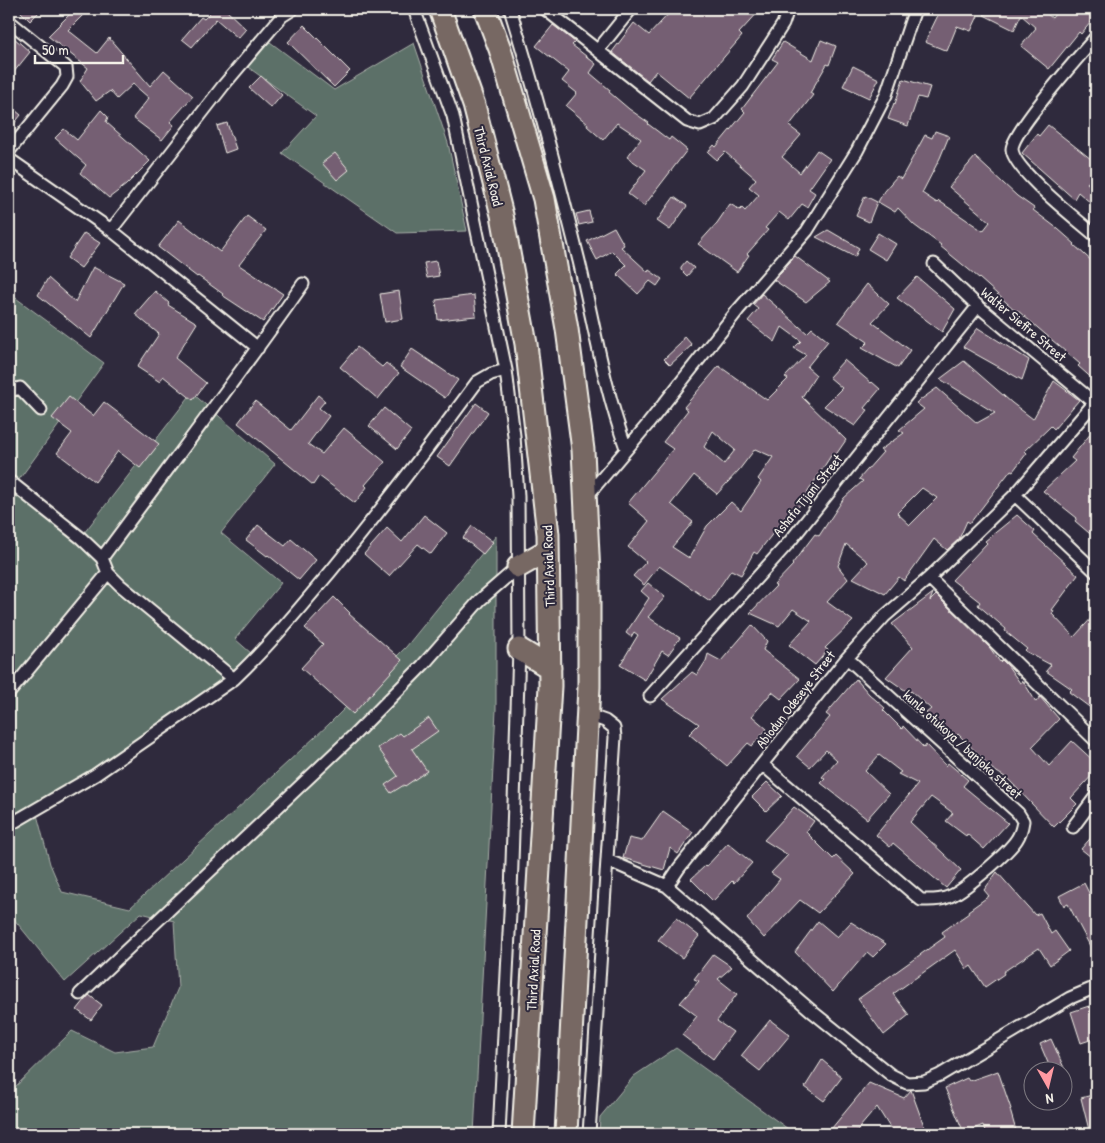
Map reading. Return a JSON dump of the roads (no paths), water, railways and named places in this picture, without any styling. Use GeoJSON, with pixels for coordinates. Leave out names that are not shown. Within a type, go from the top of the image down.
{"type":"FeatureCollection","features":[{"type":"Feature","properties":{"kind":"highway","name":"Third Axial Road"},"geometry":{"type":"LineString","coordinates":[[440,9],[474,105],[502,215],[526,344],[548,550],[550,668],[523,1134]]}},
{"type":"Feature","properties":{"kind":"highway"},"geometry":{"type":"LineString","coordinates":[[486,9],[500,49],[544,199],[567,329],[583,450],[589,575],[588,715],[566,1134]]}},
{"type":"Feature","properties":{"kind":"highway"},"geometry":{"type":"LineString","coordinates":[[518,567],[548,550]]}},
{"type":"Feature","properties":{"kind":"highway"},"geometry":{"type":"LineString","coordinates":[[519,649],[550,668]]}},
{"type":"Feature","properties":{"kind":"street"},"geometry":{"type":"LineString","coordinates":[[111,230],[223,86],[282,16],[293,9]]}},
{"type":"Feature","properties":{"kind":"street"},"geometry":{"type":"LineString","coordinates":[[414,9],[453,116],[506,370],[514,436],[518,496],[519,649],[511,893],[499,1134]]}},
{"type":"Feature","properties":{"kind":"street"},"geometry":{"type":"LineString","coordinates":[[510,9],[544,123],[615,419],[626,448]]}},
{"type":"Feature","properties":{"kind":"street"},"geometry":{"type":"LineString","coordinates":[[545,9],[687,121],[700,125],[714,119],[743,86],[783,24],[788,9]]}},
{"type":"Feature","properties":{"kind":"street"},"geometry":{"type":"LineString","coordinates":[[598,50],[631,9]]}},
{"type":"Feature","properties":{"kind":"street"},"geometry":{"type":"LineString","coordinates":[[586,497],[648,424],[738,310],[807,231],[857,151],[886,95],[915,9]]}},
{"type":"Feature","properties":{"kind":"street"},"geometry":{"type":"LineString","coordinates":[[9,21],[66,67],[67,76],[62,86],[9,151]]}},
{"type":"Feature","properties":{"kind":"street"},"geometry":{"type":"LineString","coordinates":[[1096,37],[1019,132],[1014,140],[1012,150],[1015,159],[1028,176],[1096,236]]}},
{"type":"Feature","properties":{"kind":"street"},"geometry":{"type":"LineString","coordinates":[[9,159],[111,230],[258,348]]}},
{"type":"Feature","properties":{"kind":"street","name":"Walter Sieffre Street"},"geometry":{"type":"LineString","coordinates":[[934,264],[978,306],[1095,403]]}},
{"type":"Feature","properties":{"kind":"street"},"geometry":{"type":"LineString","coordinates":[[102,558],[258,348],[303,284]]}},
{"type":"Feature","properties":{"kind":"street","name":"Ashafa Tijani Street"},"geometry":{"type":"LineString","coordinates":[[650,696],[791,540],[978,306]]}},
{"type":"Feature","properties":{"kind":"street"},"geometry":{"type":"LineString","coordinates":[[9,825],[96,775],[234,678],[254,661],[303,605],[369,524],[477,382],[491,374],[506,370]]}},
{"type":"Feature","properties":{"kind":"street"},"geometry":{"type":"LineString","coordinates":[[9,391],[20,388],[41,410]]}},
{"type":"Feature","properties":{"kind":"street","name":"Abiodun Odeseye Street"},"geometry":{"type":"LineString","coordinates":[[666,886],[847,658],[885,616],[929,578],[1014,495],[1095,403]]}},
{"type":"Feature","properties":{"kind":"street"},"geometry":{"type":"LineString","coordinates":[[9,481],[81,538],[102,558],[108,573],[234,678]]}},
{"type":"Feature","properties":{"kind":"street"},"geometry":{"type":"LineString","coordinates":[[1014,495],[1096,572]]}},
{"type":"Feature","properties":{"kind":"street"},"geometry":{"type":"LineString","coordinates":[[80,994],[354,735],[423,665],[480,600],[518,567]]}},
{"type":"Feature","properties":{"kind":"street"},"geometry":{"type":"LineString","coordinates":[[9,693],[108,573]]}},
{"type":"Feature","properties":{"kind":"street"},"geometry":{"type":"LineString","coordinates":[[929,578],[1096,741]]}},
{"type":"Feature","properties":{"kind":"street","name":"kunle otukoya / banjoko street"},"geometry":{"type":"LineString","coordinates":[[763,764],[921,900],[934,901],[950,897],[973,882],[1016,842],[1022,831],[1023,821],[1018,814],[847,658]]}},
{"type":"Feature","properties":{"kind":"street"},"geometry":{"type":"LineString","coordinates":[[588,715],[606,721],[614,728],[589,1134]]}},
{"type":"Feature","properties":{"kind":"street"},"geometry":{"type":"LineString","coordinates":[[1072,828],[1096,796]]}},
{"type":"Feature","properties":{"kind":"street"},"geometry":{"type":"LineString","coordinates":[[607,860],[666,886],[814,1013],[891,1075],[907,1083],[924,1082],[940,1075],[1070,998],[1096,987]]}}]}
